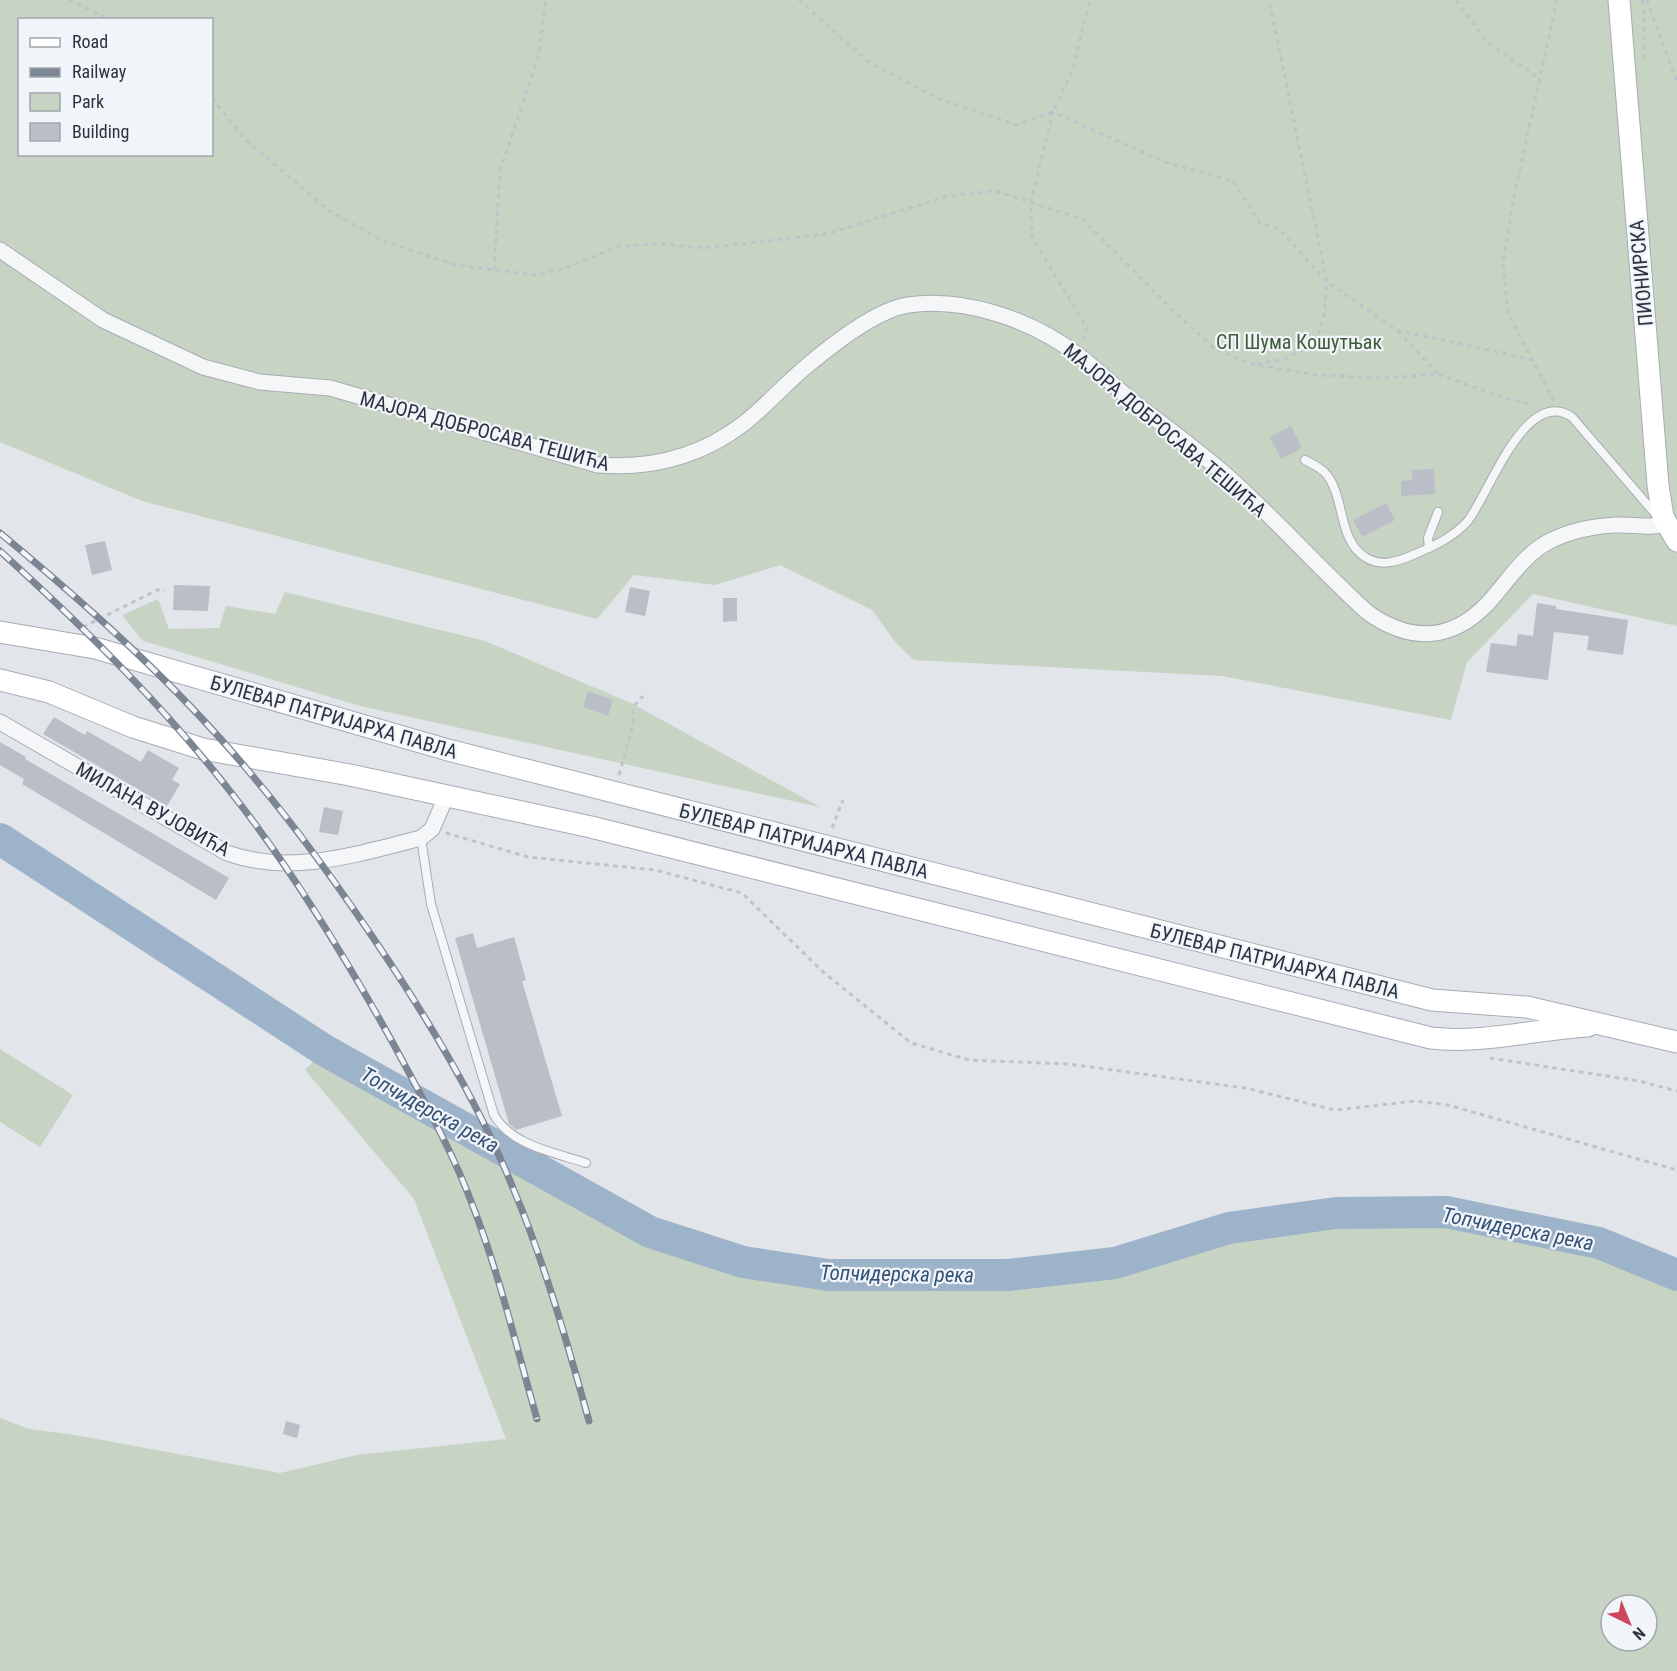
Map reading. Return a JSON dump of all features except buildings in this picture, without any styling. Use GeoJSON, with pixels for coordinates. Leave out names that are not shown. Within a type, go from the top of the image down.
{"type":"FeatureCollection","features":[{"type":"Feature","properties":{"kind":"main road","name":"ПИОНИРСКА"},"geometry":{"type":"LineString","coordinates":[[1619,0],[1658,485],[1671,532]]}},
{"type":"Feature","properties":{"kind":"main road","name":"БУЛЕВАР ПАТРИЈАРХА ПАВЛА"},"geometry":{"type":"LineString","coordinates":[[0,632],[95,648],[448,750],[1432,1000],[1464,1004],[1510,1004],[1677,1042]]}},
{"type":"Feature","properties":{"kind":"main road","name":"БУЛЕВАР ПАТРИЈАРХА ПАВЛА"},"geometry":{"type":"LineString","coordinates":[[0,680],[49,692],[133,727],[203,749],[350,775],[591,827],[1431,1038],[1450,1041],[1484,1039],[1561,1029],[1613,1026]]}},
{"type":"Feature","properties":{"kind":"street","name":"МАЈОРА ДОБРОСАВА ТЕШИЋА"},"geometry":{"type":"LineString","coordinates":[[0,250],[31,274],[103,320],[203,367],[260,382],[330,388],[598,465],[625,467],[658,463],[686,456],[714,442],[742,424],[810,363],[880,315],[907,305],[966,308],[1004,316],[1033,327],[1077,354],[1232,480],[1367,612],[1385,624],[1404,631],[1440,634],[1456,627],[1487,604],[1534,552],[1558,538],[1598,526],[1651,527],[1671,532]]}},
{"type":"Feature","properties":{"kind":"street","name":"МИЛАНА ВУЈОВИЋА"},"geometry":{"type":"LineString","coordinates":[[0,722],[207,842],[242,858],[286,864],[304,863],[426,833]]}},
{"type":"Feature","properties":{"kind":"street"},"geometry":{"type":"LineString","coordinates":[[426,833],[446,797]]}},
{"type":"Feature","properties":{"kind":"lane"},"geometry":{"type":"LineString","coordinates":[[1305,460],[1323,471],[1330,480],[1352,542],[1365,557],[1390,563],[1450,537],[1468,520],[1527,424],[1537,417],[1560,412],[1572,417],[1671,532]]}},
{"type":"Feature","properties":{"kind":"lane"},"geometry":{"type":"LineString","coordinates":[[1429,548],[1428,538],[1438,512]]}},
{"type":"Feature","properties":{"kind":"lane"},"geometry":{"type":"LineString","coordinates":[[426,833],[431,904],[494,1115],[500,1125],[514,1138],[586,1163]]}},
{"type":"Feature","properties":{"kind":"path"},"geometry":{"type":"LineString","coordinates":[[69,0],[106,18]]}},
{"type":"Feature","properties":{"kind":"path"},"geometry":{"type":"LineString","coordinates":[[494,270],[500,171],[538,57],[546,0]]}},
{"type":"Feature","properties":{"kind":"path"},"geometry":{"type":"LineString","coordinates":[[799,0],[870,63],[937,98],[1017,125],[1053,112],[1167,163],[1233,181],[1260,224],[1279,229],[1327,282],[1397,330],[1438,374]]}},
{"type":"Feature","properties":{"kind":"path"},"geometry":{"type":"LineString","coordinates":[[1077,354],[1087,328],[1032,237],[1031,201],[1053,112],[1072,72],[1090,0]]}},
{"type":"Feature","properties":{"kind":"path"},"geometry":{"type":"LineString","coordinates":[[1252,364],[1284,359],[1316,343],[1324,314],[1327,282],[1269,0]]}},
{"type":"Feature","properties":{"kind":"path"},"geometry":{"type":"LineString","coordinates":[[1456,0],[1486,42],[1539,78]]}},
{"type":"Feature","properties":{"kind":"path"},"geometry":{"type":"LineString","coordinates":[[1557,0],[1539,78],[1503,263],[1508,313],[1560,412]]}},
{"type":"Feature","properties":{"kind":"path"},"geometry":{"type":"LineString","coordinates":[[1647,0],[1677,83]]}},
{"type":"Feature","properties":{"kind":"path"},"geometry":{"type":"LineString","coordinates":[[213,99],[245,139],[328,210],[383,241],[456,265],[535,275],[564,269],[619,246],[660,244],[705,248],[827,234],[948,196],[995,191],[1082,219],[1215,349],[1252,364],[1316,375],[1389,378],[1438,374],[1498,396],[1560,412]]}},
{"type":"Feature","properties":{"kind":"path"},"geometry":{"type":"LineString","coordinates":[[1397,330],[1534,360]]}},
{"type":"Feature","properties":{"kind":"path"},"geometry":{"type":"LineString","coordinates":[[75,634],[91,622],[147,595],[165,590]]}},
{"type":"Feature","properties":{"kind":"path"},"geometry":{"type":"LineString","coordinates":[[617,783],[633,724],[633,707],[643,696]]}},
{"type":"Feature","properties":{"kind":"path"},"geometry":{"type":"LineString","coordinates":[[828,838],[843,800]]}},
{"type":"Feature","properties":{"kind":"path"},"geometry":{"type":"LineString","coordinates":[[426,833],[528,857],[655,870],[742,893],[822,972],[911,1043],[969,1060],[1068,1064],[1245,1088],[1335,1110],[1415,1101],[1448,1105],[1677,1170]]}},
{"type":"Feature","properties":{"kind":"path"},"geometry":{"type":"LineString","coordinates":[[1487,1058],[1639,1082],[1677,1091]]}},
{"type":"Feature","properties":{"kind":"green space","name":"СП Шума Кошутњак"},"geometry":{"type":"Polygon","coordinates":[[[0,0],[1677,0],[1677,626],[1533,594],[1467,662],[1451,720],[1222,676],[914,660],[896,643],[872,610],[780,565],[715,585],[634,575],[597,619],[142,501],[0,442],[0,0]]]}},
{"type":"Feature","properties":{"kind":"green space"},"geometry":{"type":"Polygon","coordinates":[[[285,592],[485,641],[631,703],[820,807],[360,706],[143,641],[122,615],[158,599],[169,629],[219,628],[226,606],[275,614],[285,592]]]}},
{"type":"Feature","properties":{"kind":"green space"},"geometry":{"type":"Polygon","coordinates":[[[0,1049],[73,1095],[40,1147],[0,1122],[0,1049]]]}},
{"type":"Feature","properties":{"kind":"green space"},"geometry":{"type":"Polygon","coordinates":[[[324,1050],[650,1232],[743,1262],[828,1275],[1008,1275],[1115,1263],[1229,1228],[1336,1213],[1446,1212],[1599,1243],[1677,1275],[1677,1671],[0,1671],[0,1418],[29,1429],[75,1435],[280,1473],[357,1455],[506,1439],[414,1199],[305,1070],[324,1050]]]}},
{"type":"Feature","properties":{"kind":"waterway","name":"Топчидерска река"},"geometry":{"type":"LineString","coordinates":[[0,839],[324,1050],[650,1232],[743,1262],[828,1275],[1008,1275],[1115,1263],[1229,1228],[1336,1213],[1446,1212],[1599,1243],[1677,1275]]}},
{"type":"Feature","properties":{"kind":"railway"},"geometry":{"type":"LineString","coordinates":[[0,533],[131,648],[223,741],[306,843],[390,963],[457,1072],[500,1159],[525,1217],[545,1274],[589,1421]]}},
{"type":"Feature","properties":{"kind":"railway"},"geometry":{"type":"LineString","coordinates":[[0,551],[64,610],[185,736],[261,832],[322,922],[394,1045],[457,1167],[492,1261],[537,1419]]}}]}
